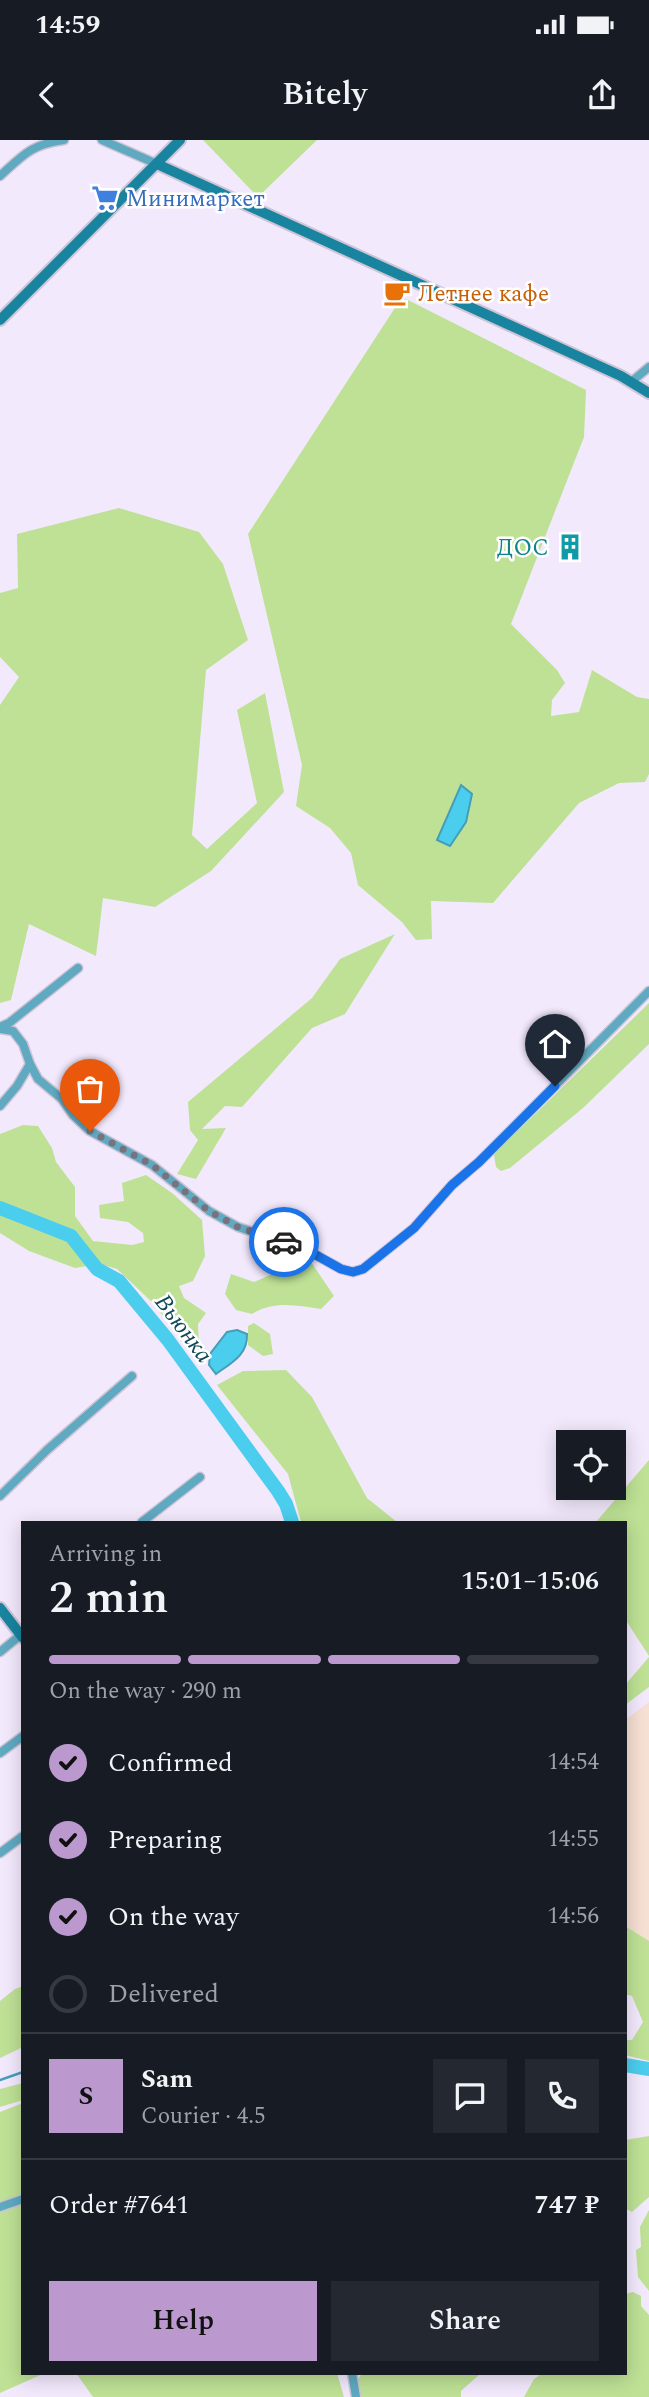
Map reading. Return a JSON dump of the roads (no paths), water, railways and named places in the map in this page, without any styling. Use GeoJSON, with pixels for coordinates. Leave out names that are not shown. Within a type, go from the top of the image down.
{"type":"FeatureCollection","features":[{"type":"Feature","properties":{"kind":"main road"},"geometry":{"type":"LineString","coordinates":[[0,320],[180,140]]}},
{"type":"Feature","properties":{"kind":"main road"},"geometry":{"type":"LineString","coordinates":[[157,164],[631,382],[649,393]]}},
{"type":"Feature","properties":{"kind":"main road"},"geometry":{"type":"LineString","coordinates":[[0,1608],[21,1634]]}},
{"type":"Feature","properties":{"kind":"street"},"geometry":{"type":"LineString","coordinates":[[0,176],[29,149],[45,142],[64,140]]}},
{"type":"Feature","properties":{"kind":"street"},"geometry":{"type":"LineString","coordinates":[[102,140],[157,164]]}},
{"type":"Feature","properties":{"kind":"street"},"geometry":{"type":"LineString","coordinates":[[631,382],[649,367]]}},
{"type":"Feature","properties":{"kind":"street"},"geometry":{"type":"LineString","coordinates":[[0,1028],[78,968]]}},
{"type":"Feature","properties":{"kind":"street"},"geometry":{"type":"LineString","coordinates":[[0,1028],[13,1031],[23,1044],[38,1079],[62,1099],[73,1115],[90,1131],[152,1165],[209,1211],[238,1227],[307,1250],[341,1269],[353,1272],[363,1269],[414,1228],[452,1185],[479,1162],[649,991]]}},
{"type":"Feature","properties":{"kind":"street"},"geometry":{"type":"LineString","coordinates":[[0,1106],[17,1086],[30,1064]]}},
{"type":"Feature","properties":{"kind":"street"},"geometry":{"type":"LineString","coordinates":[[0,1496],[47,1450],[132,1376]]}},
{"type":"Feature","properties":{"kind":"street"},"geometry":{"type":"LineString","coordinates":[[143,1521],[200,1477]]}},
{"type":"Feature","properties":{"kind":"street"},"geometry":{"type":"LineString","coordinates":[[0,1652],[21,1636]]}},
{"type":"Feature","properties":{"kind":"street"},"geometry":{"type":"LineString","coordinates":[[0,1753],[21,1737]]}},
{"type":"Feature","properties":{"kind":"street"},"geometry":{"type":"LineString","coordinates":[[0,1853],[21,1841]]}},
{"type":"Feature","properties":{"kind":"street"},"geometry":{"type":"LineString","coordinates":[[0,2207],[21,2200]]}},
{"type":"Feature","properties":{"kind":"street"},"geometry":{"type":"LineString","coordinates":[[352,2375],[356,2397]]}},
{"type":"Feature","properties":{"kind":"water"},"geometry":{"type":"Polygon","coordinates":[[[461,785],[472,794],[466,822],[450,846],[437,840],[461,785]]]}},
{"type":"Feature","properties":{"kind":"water"},"geometry":{"type":"Polygon","coordinates":[[[237,1330],[247,1334],[245,1348],[238,1358],[216,1374],[209,1365],[210,1354],[227,1332],[237,1330]]]}},
{"type":"Feature","properties":{"kind":"waterway","name":"Вьюнка"},"geometry":{"type":"LineString","coordinates":[[0,1208],[71,1236],[97,1269],[119,1281],[168,1340],[278,1491],[292,1521]]}},
{"type":"Feature","properties":{"kind":"waterway","name":"Вьюнка"},"geometry":{"type":"LineString","coordinates":[[627,2065],[649,2069]]}},
{"type":"Feature","properties":{"kind":"waterway"},"geometry":{"type":"LineString","coordinates":[[0,2080],[21,2073]]}},
{"type":"Feature","properties":{"kind":"place","name":"Минимаркет"},"geometry":{"type":"Point","coordinates":[105,198]}},
{"type":"Feature","properties":{"kind":"place","name":"Летнее кафе"},"geometry":{"type":"Point","coordinates":[397,293]}},
{"type":"Feature","properties":{"kind":"place","name":"ДОС"},"geometry":{"type":"Point","coordinates":[570,547]}}]}
